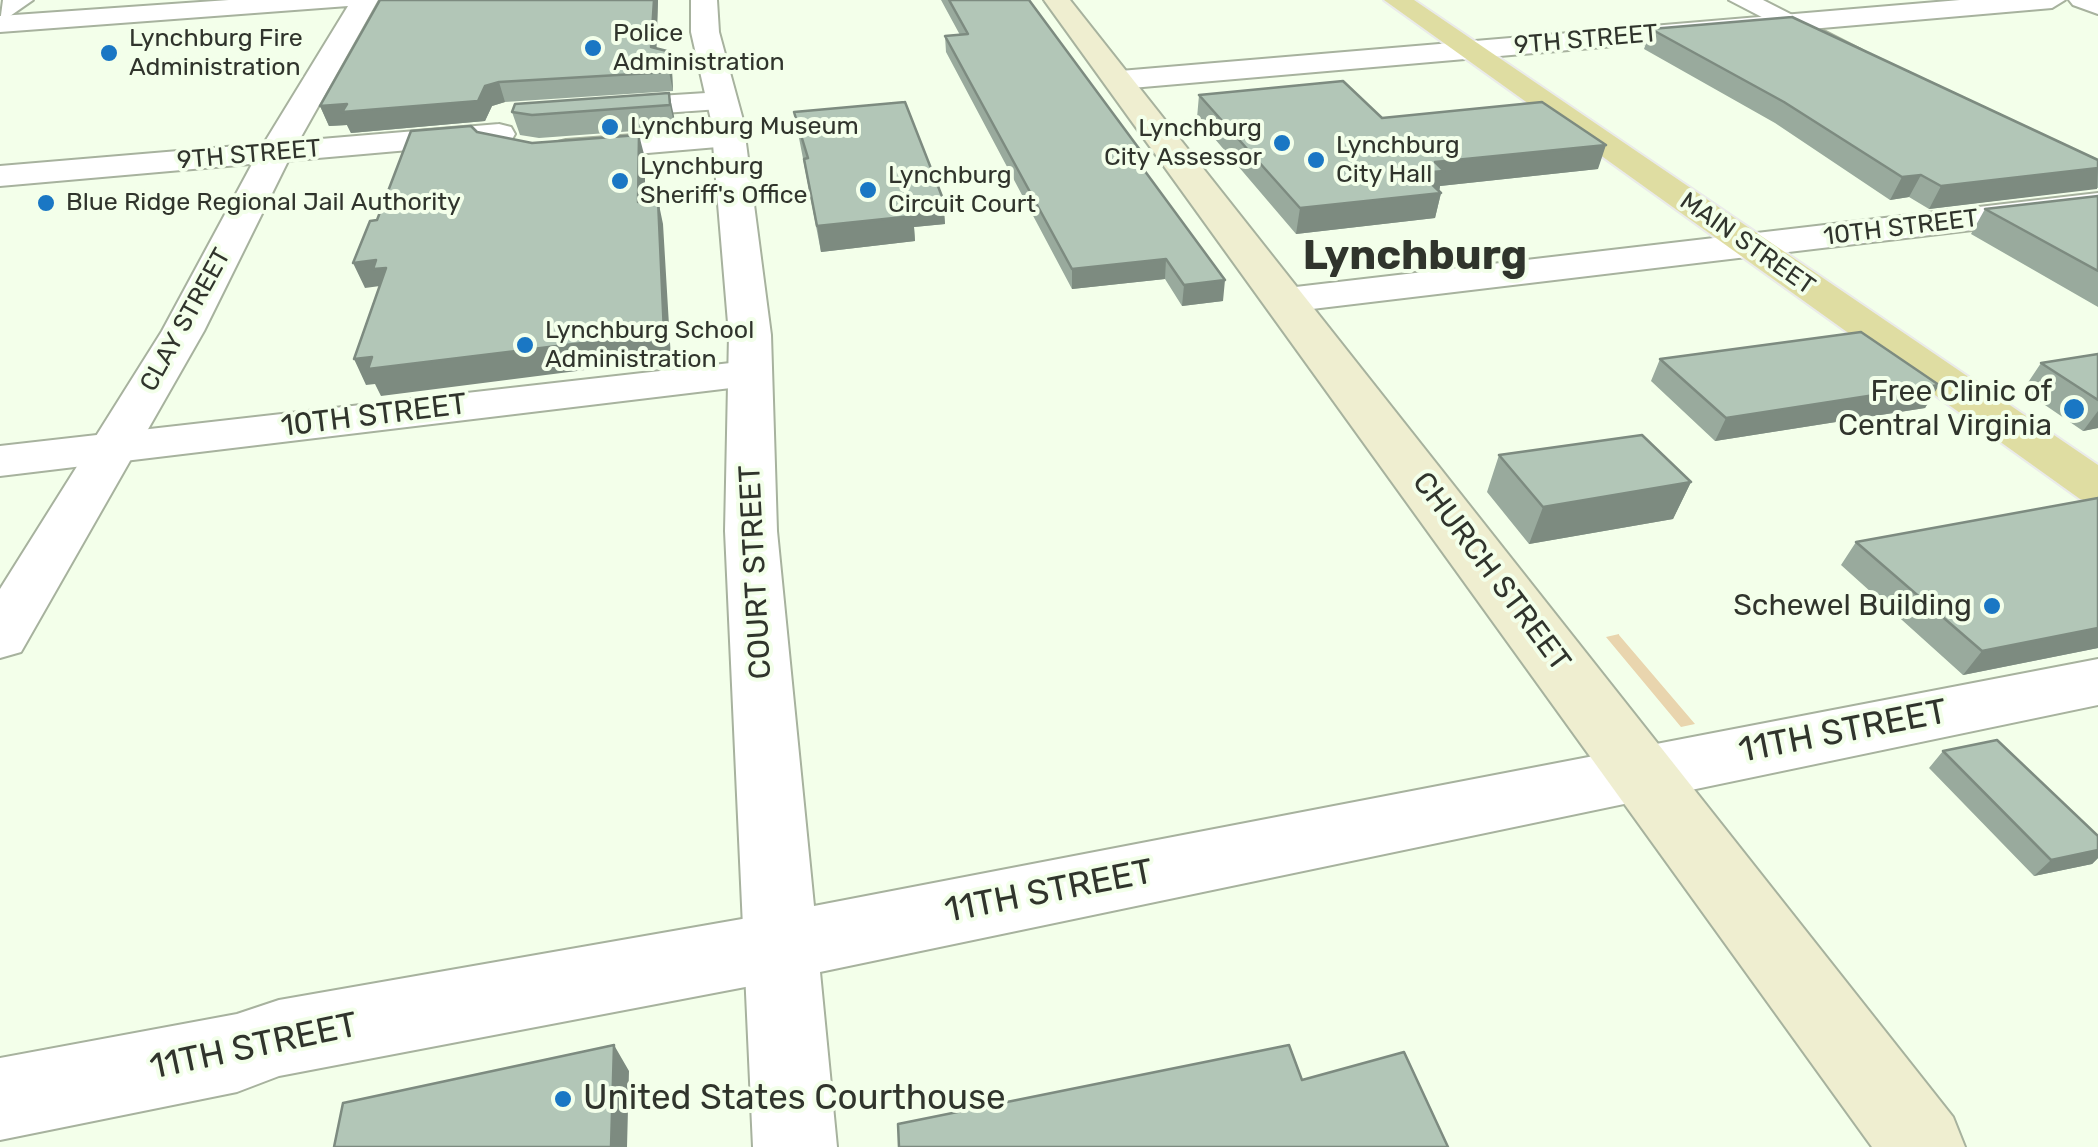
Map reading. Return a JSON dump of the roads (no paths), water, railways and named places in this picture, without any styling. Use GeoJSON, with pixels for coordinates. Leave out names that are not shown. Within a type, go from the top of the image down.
{"type":"FeatureCollection","features":[{"type":"Feature","properties":{"kind":"main road","name":"CHURCH STREET"},"geometry":{"type":"LineString","coordinates":[[1057,0],[1287,300],[1922,1147]]}},
{"type":"Feature","properties":{"kind":"main road","name":"MAIN STREET"},"geometry":{"type":"LineString","coordinates":[[1397,0],[2098,488]]}},
{"type":"Feature","properties":{"kind":"street"},"geometry":{"type":"LineString","coordinates":[[0,15],[20,0]]}},
{"type":"Feature","properties":{"kind":"street"},"geometry":{"type":"LineString","coordinates":[[0,24],[341,0]]}},
{"type":"Feature","properties":{"kind":"street","name":"CLAY STREET"},"geometry":{"type":"LineString","coordinates":[[0,637],[183,331],[275,153],[365,0]]}},
{"type":"Feature","properties":{"kind":"street","name":"COURT STREET"},"geometry":{"type":"LineString","coordinates":[[704,0],[706,32],[726,119],[750,336],[751,531],[795,1147]]}},
{"type":"Feature","properties":{"kind":"street"},"geometry":{"type":"LineString","coordinates":[[1742,0],[1880,65]]}},
{"type":"Feature","properties":{"kind":"street","name":"9TH STREET"},"geometry":{"type":"LineString","coordinates":[[1120,80],[2052,0]]}},
{"type":"Feature","properties":{"kind":"street"},"geometry":{"type":"LineString","coordinates":[[2082,0],[2098,6]]}},
{"type":"Feature","properties":{"kind":"street"},"geometry":{"type":"LineString","coordinates":[[562,111],[726,119]]}},
{"type":"Feature","properties":{"kind":"street","name":"9TH STREET"},"geometry":{"type":"LineString","coordinates":[[0,176],[726,119]]}},
{"type":"Feature","properties":{"kind":"street","name":"10TH STREET"},"geometry":{"type":"LineString","coordinates":[[1287,300],[2098,204]]}},
{"type":"Feature","properties":{"kind":"street","name":"10TH STREET"},"geometry":{"type":"LineString","coordinates":[[0,461],[748,374]]}},
{"type":"Feature","properties":{"kind":"street","name":"11TH STREET"},"geometry":{"type":"LineString","coordinates":[[0,1099],[236,1052],[278,1038],[782,946],[2098,682]]}},
{"type":"Feature","properties":{"kind":"place","name":"Police Administration"},"geometry":{"type":"Point","coordinates":[593,48]}},
{"type":"Feature","properties":{"kind":"place","name":"Lynchburg Fire Administration"},"geometry":{"type":"Point","coordinates":[109,53]}},
{"type":"Feature","properties":{"kind":"place","name":"Lynchburg Museum"},"geometry":{"type":"Point","coordinates":[610,127]}},
{"type":"Feature","properties":{"kind":"place","name":"Lynchburg City Assessor"},"geometry":{"type":"Point","coordinates":[1282,143]}},
{"type":"Feature","properties":{"kind":"place","name":"Lynchburg City Hall"},"geometry":{"type":"Point","coordinates":[1316,160]}},
{"type":"Feature","properties":{"kind":"place","name":"Lynchburg Sheriff's Office"},"geometry":{"type":"Point","coordinates":[620,181]}},
{"type":"Feature","properties":{"kind":"place","name":"Lynchburg Circuit Court"},"geometry":{"type":"Point","coordinates":[868,190]}},
{"type":"Feature","properties":{"kind":"place","name":"Blue Ridge Regional Jail Authority"},"geometry":{"type":"Point","coordinates":[46,203]}},
{"type":"Feature","properties":{"kind":"place","name":"Lynchburg School Administration"},"geometry":{"type":"Point","coordinates":[525,345]}},
{"type":"Feature","properties":{"kind":"place","name":"Free Clinic of Central Virginia"},"geometry":{"type":"Point","coordinates":[2074,409]}},
{"type":"Feature","properties":{"kind":"place","name":"Schewel Building"},"geometry":{"type":"Point","coordinates":[1992,606]}},
{"type":"Feature","properties":{"kind":"place","name":"United States Courthouse"},"geometry":{"type":"Point","coordinates":[563,1099]}},
{"type":"Feature","properties":{"kind":"district","name":"Lynchburg"},"geometry":{"type":"Point","coordinates":[1415,257]}}]}
